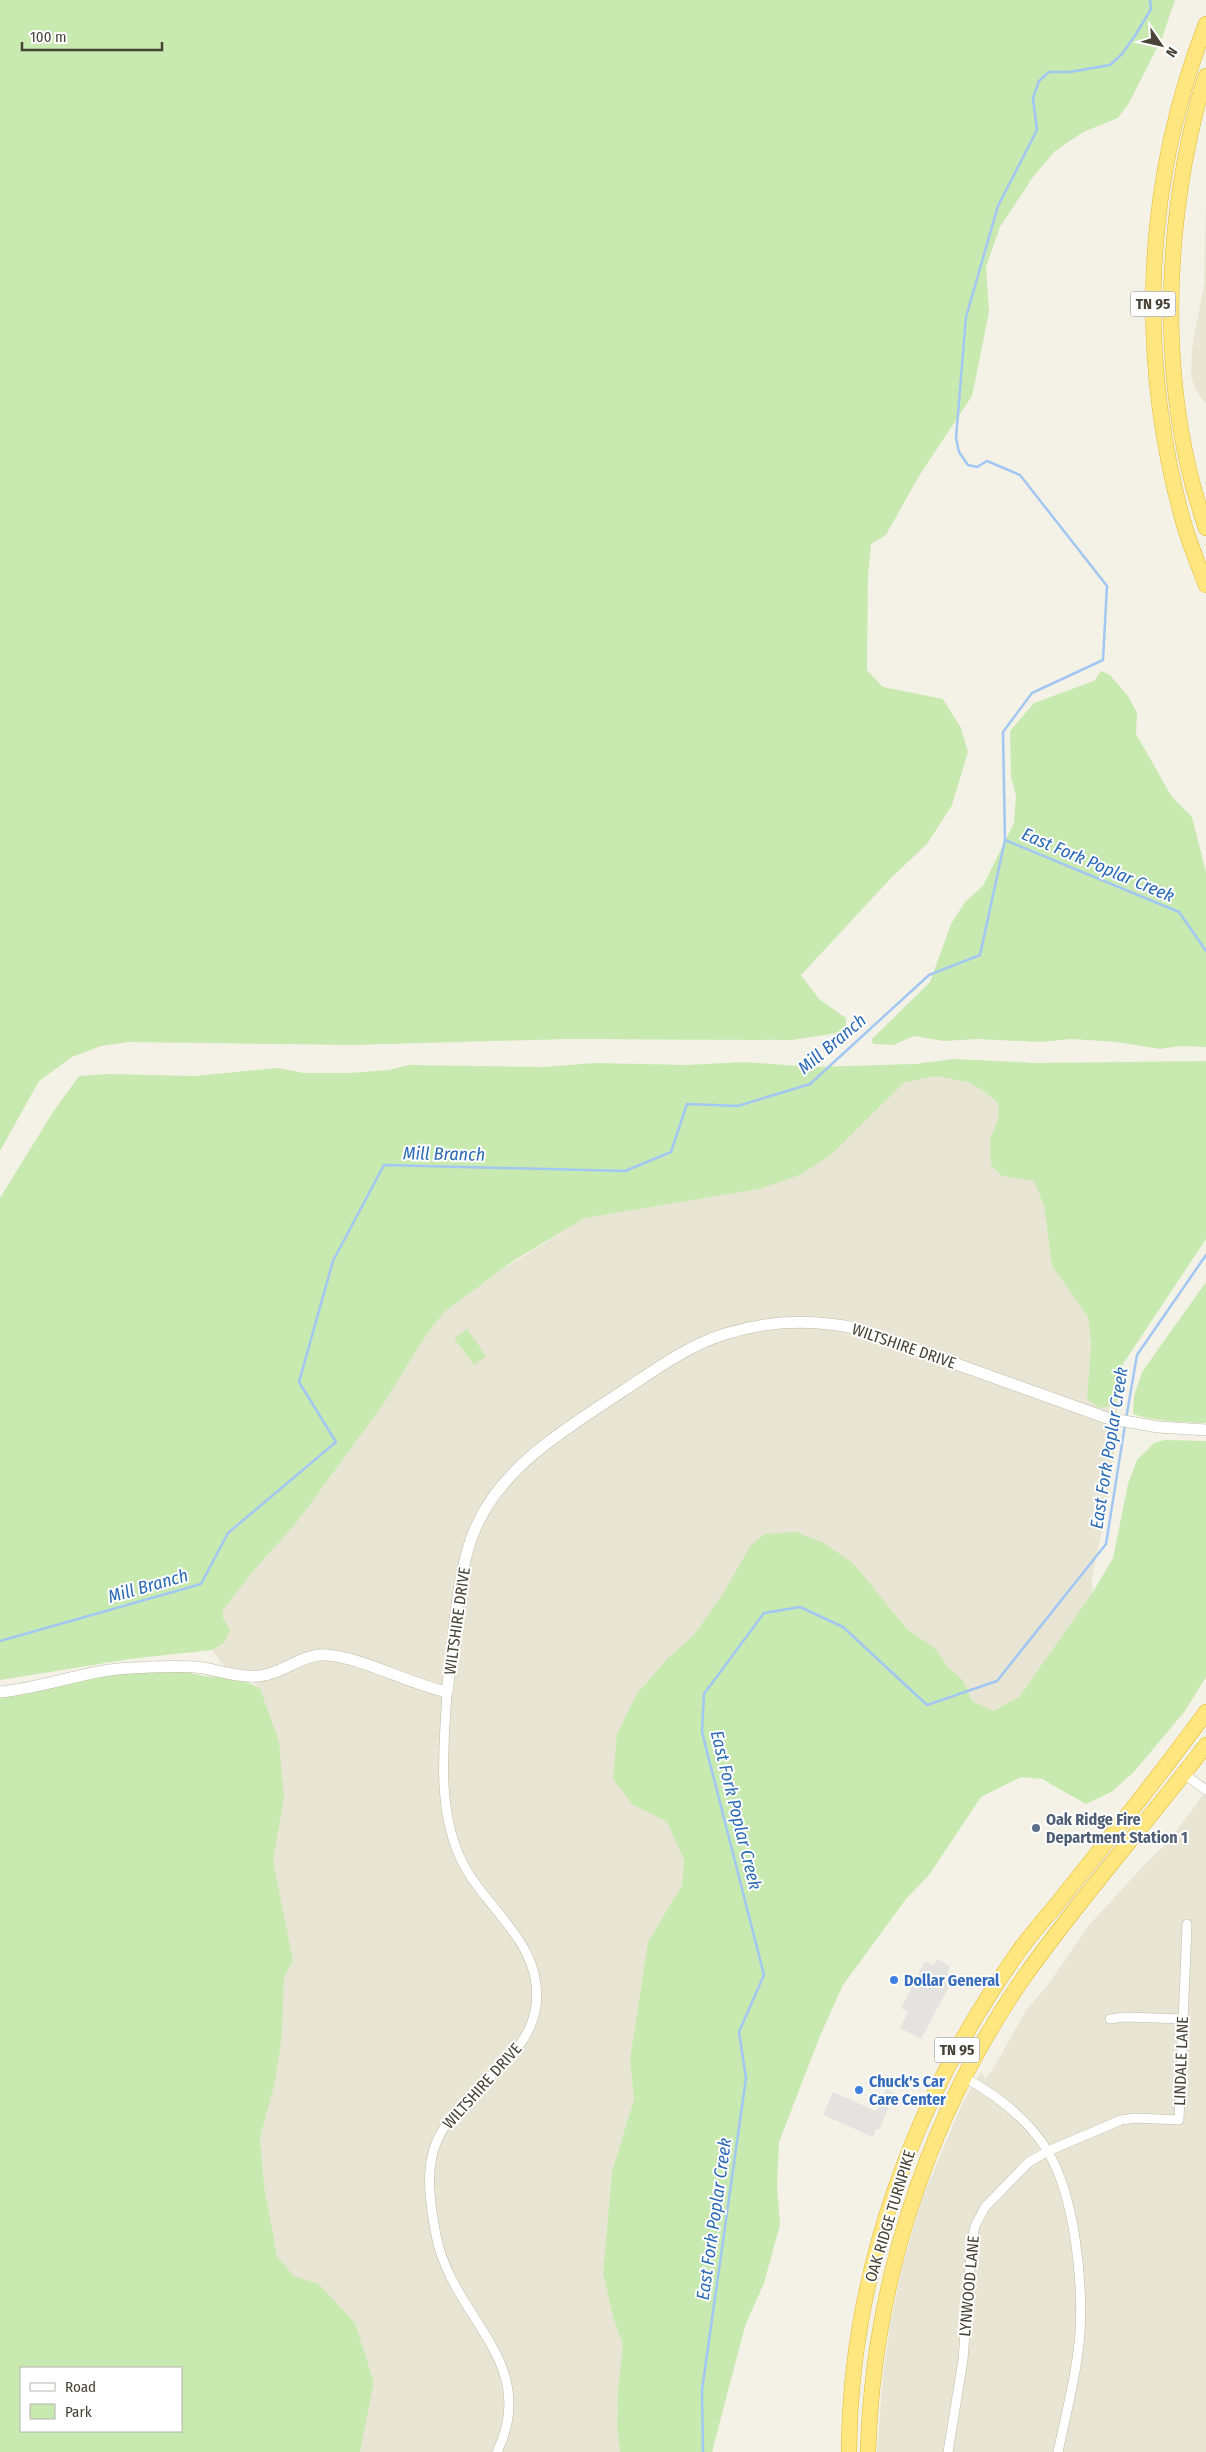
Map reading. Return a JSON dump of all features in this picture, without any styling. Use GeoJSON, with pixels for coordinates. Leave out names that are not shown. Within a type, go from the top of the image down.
{"type":"FeatureCollection","features":[{"type":"Feature","properties":{"kind":"highway","name":"TN 95"},"geometry":{"type":"LineString","coordinates":[[1206,24],[1188,72],[1169,142],[1163,175],[1154,257],[1153,326],[1160,416],[1183,523],[1206,585]]}},
{"type":"Feature","properties":{"kind":"highway","name":"TN 95"},"geometry":{"type":"LineString","coordinates":[[1206,76],[1199,95],[1174,230],[1170,304],[1174,363],[1182,427],[1194,487],[1206,528]]}},
{"type":"Feature","properties":{"kind":"highway","name":"OAK RIDGE TURNPIKE"},"geometry":{"type":"LineString","coordinates":[[848,2452],[853,2376],[867,2291],[878,2248],[908,2154],[947,2067],[982,2006],[1015,1957],[1169,1762],[1206,1712]]}},
{"type":"Feature","properties":{"kind":"highway","name":"OAK RIDGE TURNPIKE"},"geometry":{"type":"LineString","coordinates":[[868,2452],[878,2339],[893,2268],[922,2173],[964,2077],[1022,1981],[1206,1746]]}},
{"type":"Feature","properties":{"kind":"highway"},"geometry":{"type":"LineString","coordinates":[[1169,1762],[1184,1774]]}},
{"type":"Feature","properties":{"kind":"highway"},"geometry":{"type":"LineString","coordinates":[[1092,1859],[1107,1871]]}},
{"type":"Feature","properties":{"kind":"highway"},"geometry":{"type":"LineString","coordinates":[[947,2067],[964,2077]]}},
{"type":"Feature","properties":{"kind":"street","name":"WILTSHIRE DRIVE"},"geometry":{"type":"LineString","coordinates":[[497,2452],[509,2421],[511,2405],[509,2388],[498,2356],[459,2294],[442,2260],[436,2236],[430,2192],[430,2165],[433,2148],[445,2123],[510,2058],[524,2039],[536,2008],[536,1985],[531,1959],[523,1945],[480,1890],[460,1858],[452,1838],[445,1805],[447,1692],[466,1556],[477,1525],[495,1496],[525,1462],[562,1432],[649,1373],[709,1339],[725,1333],[772,1323],[838,1324],[875,1333],[1083,1411],[1134,1424],[1206,1430]]}},
{"type":"Feature","properties":{"kind":"street"},"geometry":{"type":"LineString","coordinates":[[0,1692],[16,1691],[69,1677],[128,1668],[201,1668],[260,1676],[306,1658],[326,1655],[354,1661],[423,1687],[447,1692]]}},
{"type":"Feature","properties":{"kind":"street"},"geometry":{"type":"LineString","coordinates":[[1184,1774],[1206,1790]]}},
{"type":"Feature","properties":{"kind":"street","name":"LINDALE LANE"},"geometry":{"type":"LineString","coordinates":[[1048,2151],[1121,2120],[1135,2118],[1179,2120],[1187,1924]]}},
{"type":"Feature","properties":{"kind":"street"},"geometry":{"type":"LineString","coordinates":[[1110,2019],[1125,2017],[1183,2019]]}},
{"type":"Feature","properties":{"kind":"street"},"geometry":{"type":"LineString","coordinates":[[964,2077],[1011,2108],[1026,2122],[1048,2151],[1068,2206],[1078,2257],[1080,2334],[1058,2452]]}},
{"type":"Feature","properties":{"kind":"street","name":"LYNWOOD LANE"},"geometry":{"type":"LineString","coordinates":[[948,2452],[962,2360],[969,2271],[975,2226],[982,2211],[1029,2162],[1048,2151]]}},
{"type":"Feature","properties":{"kind":"shaded area"},"geometry":{"type":"Polygon","coordinates":[[[1206,195],[1206,404],[1196,391],[1191,377],[1192,348],[1204,284],[1206,195]]]}},
{"type":"Feature","properties":{"kind":"shaded area"},"geometry":{"type":"Polygon","coordinates":[[[936,1076],[968,1082],[982,1090],[999,1104],[998,1119],[990,1140],[1002,1176],[1034,1180],[1044,1206],[1052,1266],[1088,1317],[1091,1344],[1087,1398],[1111,1407],[1118,1401],[1113,1475],[1092,1578],[1093,1592],[1019,1697],[993,1711],[972,1701],[963,1680],[947,1666],[935,1648],[908,1630],[854,1564],[722,1595],[693,1636],[667,1659],[636,1695],[617,1734],[633,1805],[667,1822],[684,1860],[682,1885],[648,1942],[630,2059],[634,2099],[612,2172],[603,2273],[613,2317],[623,2345],[618,2388],[617,2425],[620,2452],[360,2452],[374,2382],[355,2323],[319,2284],[294,2277],[277,2256],[264,2185],[260,2137],[275,2083],[282,2035],[284,1978],[293,1960],[273,1861],[284,1798],[269,1714],[260,1688],[239,1671],[223,1665],[212,1650],[224,1643],[223,1610],[256,1568],[297,1522],[382,1406],[423,1340],[443,1313],[485,1280],[585,1218],[759,1189],[831,1155],[904,1083],[936,1076]]]}},
{"type":"Feature","properties":{"kind":"shaded area"},"geometry":{"type":"Polygon","coordinates":[[[1206,1791],[1206,2452],[877,2452],[883,2374],[891,2319],[903,2264],[922,2198],[963,2102],[980,2074],[982,2073],[985,2079],[993,2069],[1026,2010],[1047,1986],[1089,1925],[1168,1842],[1206,1791]]]}},
{"type":"Feature","properties":{"kind":"shaded area"},"geometry":{"type":"Polygon","coordinates":[[[937,1959],[950,1966],[947,1973],[954,1977],[921,2039],[900,2028],[908,2012],[901,2008],[925,1961],[933,1965],[937,1959]]]}},
{"type":"Feature","properties":{"kind":"shaded area"},"geometry":{"type":"Polygon","coordinates":[[[886,2089],[895,2093],[879,2130],[876,2129],[873,2137],[823,2115],[833,2092],[876,2111],[886,2089]]]}},
{"type":"Feature","properties":{"kind":"green space"},"geometry":{"type":"Polygon","coordinates":[[[0,0],[1175,0],[1162,38],[1129,103],[1118,118],[1083,132],[1055,151],[1033,177],[1000,227],[986,267],[989,312],[972,396],[919,476],[886,535],[871,544],[868,576],[867,670],[883,687],[943,699],[961,728],[968,752],[952,805],[927,844],[892,877],[801,975],[819,999],[846,1018],[846,1027],[837,1033],[792,1040],[568,1039],[353,1045],[128,1042],[101,1046],[72,1057],[39,1081],[0,1151],[0,0]]]}},
{"type":"Feature","properties":{"kind":"green space"},"geometry":{"type":"Polygon","coordinates":[[[1101,671],[1110,675],[1128,696],[1137,713],[1136,734],[1172,797],[1192,817],[1206,872],[1206,1047],[1180,1046],[1160,1049],[1116,1042],[1071,1039],[1041,1042],[978,1039],[943,1041],[914,1036],[893,1045],[873,1044],[872,1039],[930,982],[951,924],[965,902],[983,886],[1014,823],[1016,796],[1011,777],[1010,731],[1034,703],[1094,681],[1101,671]]]}},
{"type":"Feature","properties":{"kind":"green space"},"geometry":{"type":"Polygon","coordinates":[[[953,1059],[1037,1063],[1206,1061],[1206,1239],[1121,1367],[1122,1382],[1120,1395],[1114,1404],[1100,1408],[1087,1399],[1091,1344],[1088,1317],[1052,1266],[1044,1206],[1034,1181],[1002,1176],[991,1165],[990,1140],[998,1119],[999,1104],[982,1090],[968,1082],[936,1076],[904,1083],[831,1155],[800,1175],[759,1189],[585,1218],[513,1261],[443,1313],[423,1340],[382,1406],[297,1522],[256,1568],[223,1610],[223,1618],[230,1630],[224,1643],[212,1650],[130,1659],[0,1680],[0,1198],[53,1112],[79,1076],[107,1074],[195,1076],[278,1068],[304,1073],[350,1073],[389,1070],[409,1065],[544,1067],[594,1063],[686,1065],[744,1062],[813,1067],[915,1064],[953,1059]]]}},
{"type":"Feature","properties":{"kind":"green space"},"geometry":{"type":"Polygon","coordinates":[[[1206,1282],[1206,1423],[1160,1420],[1133,1414],[1134,1396],[1142,1372],[1206,1282]]]}},
{"type":"Feature","properties":{"kind":"green space"},"geometry":{"type":"Polygon","coordinates":[[[467,1329],[486,1356],[474,1365],[454,1338],[467,1329]]]}},
{"type":"Feature","properties":{"kind":"green space"},"geometry":{"type":"Polygon","coordinates":[[[1165,1440],[1206,1441],[1206,1677],[1185,1711],[1133,1773],[1111,1792],[1086,1804],[1042,1779],[1021,1777],[981,1797],[929,1875],[906,1899],[843,1985],[820,2036],[779,2142],[777,2186],[780,2225],[764,2283],[745,2326],[712,2452],[620,2452],[617,2425],[618,2388],[623,2345],[613,2317],[603,2273],[612,2172],[634,2099],[630,2059],[648,1942],[682,1885],[684,1860],[667,1822],[633,1805],[613,1779],[617,1734],[636,1695],[667,1659],[693,1636],[722,1595],[751,1545],[765,1534],[795,1532],[822,1542],[854,1564],[908,1630],[935,1648],[947,1666],[963,1680],[972,1701],[993,1711],[1019,1697],[1093,1592],[1113,1558],[1128,1484],[1137,1460],[1154,1443],[1165,1440]]]}},
{"type":"Feature","properties":{"kind":"green space"},"geometry":{"type":"Polygon","coordinates":[[[185,1672],[204,1676],[240,1679],[260,1688],[279,1742],[284,1798],[273,1861],[293,1960],[284,1978],[282,2035],[275,2083],[260,2137],[264,2185],[277,2256],[294,2276],[319,2284],[355,2323],[374,2382],[360,2452],[0,2452],[0,1693],[127,1673],[185,1672]]]}},
{"type":"Feature","properties":{"kind":"waterway","name":"Mill Branch"},"geometry":{"type":"LineString","coordinates":[[0,1641],[201,1584],[228,1533],[336,1442],[299,1382],[333,1261],[384,1165],[625,1171],[671,1152],[687,1104],[738,1106],[810,1084],[929,975],[980,955],[1005,840],[1003,732],[1032,693],[1103,660],[1107,586],[1020,475],[987,461],[977,467],[968,465],[959,452],[956,438],[966,317],[998,206],[1037,130],[1033,98],[1039,81],[1049,72],[1070,72],[1110,65],[1122,54],[1136,34],[1151,9],[1150,0]]}},
{"type":"Feature","properties":{"kind":"waterway","name":"East Fork Poplar Creek"},"geometry":{"type":"LineString","coordinates":[[1005,840],[1179,912],[1206,951]]}},
{"type":"Feature","properties":{"kind":"waterway","name":"East Fork Poplar Creek"},"geometry":{"type":"LineString","coordinates":[[1126,1419],[1137,1355],[1206,1255]]}},
{"type":"Feature","properties":{"kind":"waterway","name":"East Fork Poplar Creek"},"geometry":{"type":"LineString","coordinates":[[703,2452],[702,2390],[746,2078],[739,2032],[764,1975],[702,1732],[704,1694],[764,1613],[800,1607],[843,1627],[927,1705],[997,1681],[1106,1544],[1125,1425]]}},
{"type":"Feature","properties":{"kind":"place","name":"Oak Ridge Fire Department Station 1"},"geometry":{"type":"Point","coordinates":[1036,1828]}},
{"type":"Feature","properties":{"kind":"place","name":"Dollar General"},"geometry":{"type":"Point","coordinates":[894,1980]}},
{"type":"Feature","properties":{"kind":"place","name":"Chuck's Car Care Center"},"geometry":{"type":"Point","coordinates":[859,2090]}}]}
